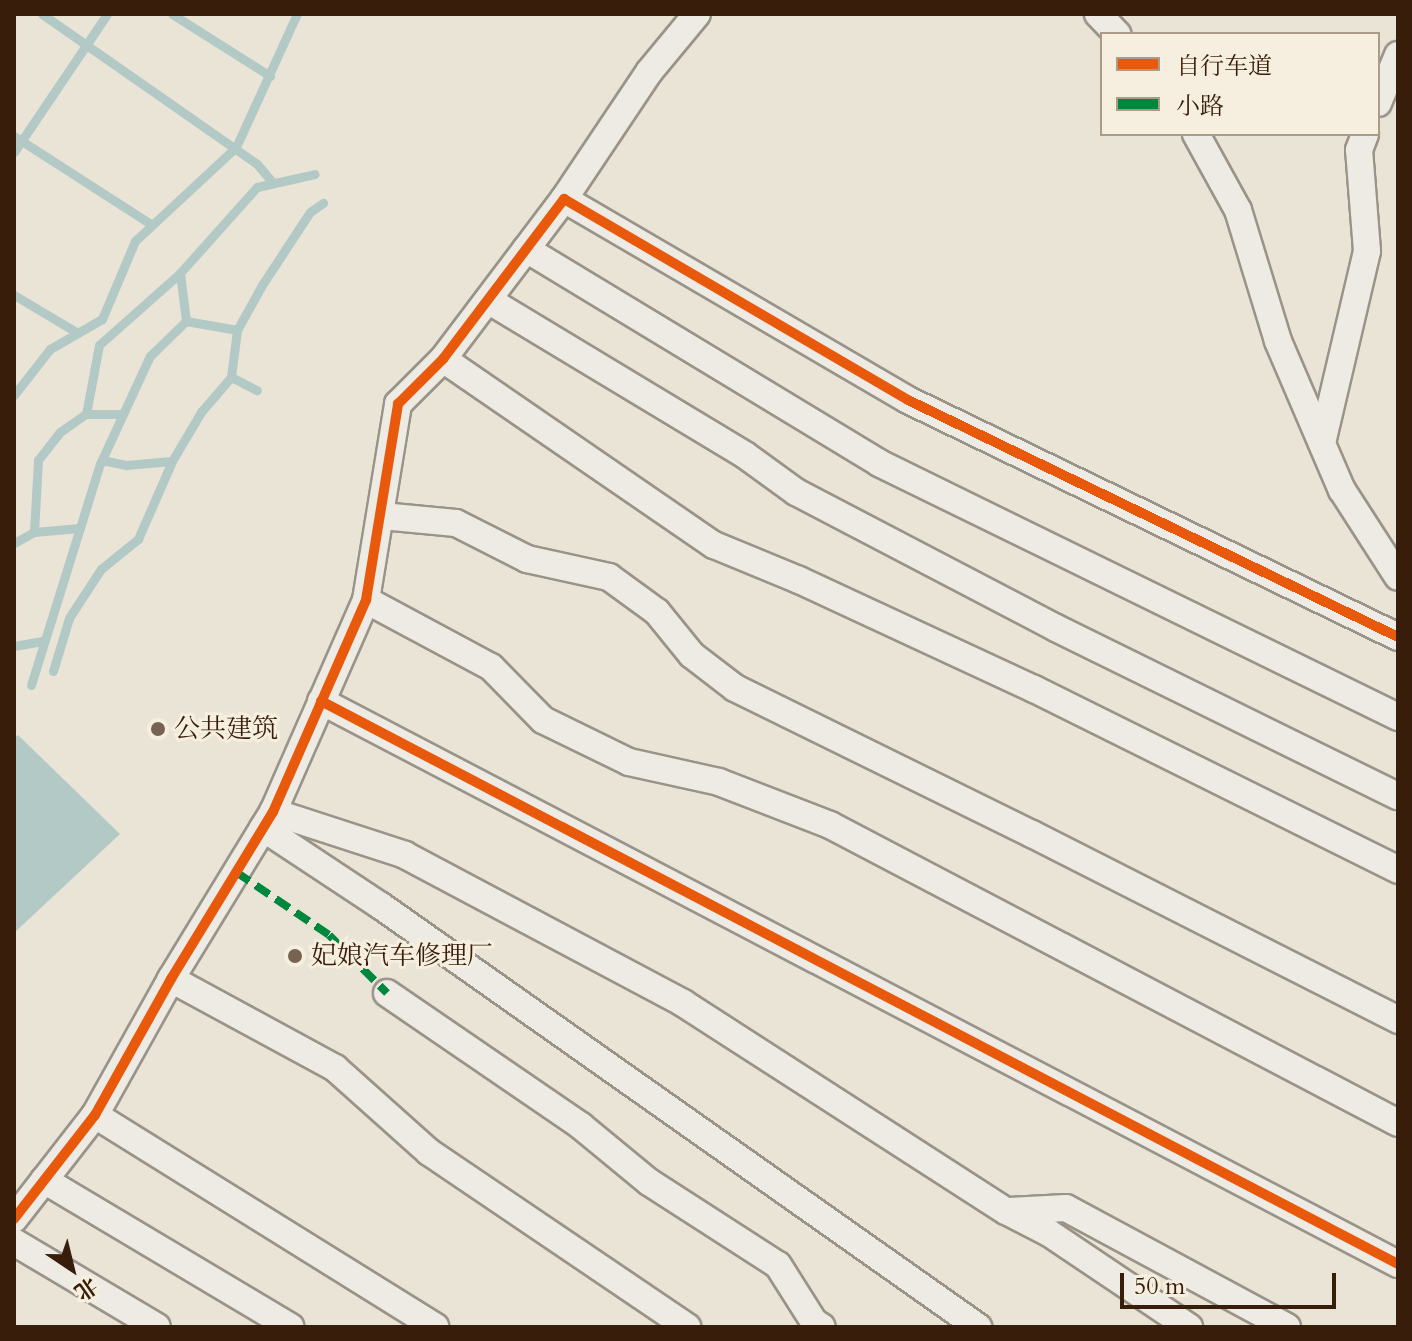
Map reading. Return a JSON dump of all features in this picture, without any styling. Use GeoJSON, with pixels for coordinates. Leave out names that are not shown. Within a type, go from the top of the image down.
{"type":"FeatureCollection","features":[{"type":"Feature","properties":{"kind":"street"},"geometry":{"type":"LineString","coordinates":[[14,1219],[30,1187],[95,1115],[171,979],[268,820],[366,600],[398,404],[443,359],[564,199],[649,72],[697,14]]}},
{"type":"Feature","properties":{"kind":"street"},"geometry":{"type":"LineString","coordinates":[[1098,14],[1115,32]]}},
{"type":"Feature","properties":{"kind":"street"},"geometry":{"type":"LineString","coordinates":[[1380,98],[1398,55]]}},
{"type":"Feature","properties":{"kind":"street"},"geometry":{"type":"LineString","coordinates":[[1197,136],[1238,210],[1278,341],[1342,490],[1398,577]]}},
{"type":"Feature","properties":{"kind":"street"},"geometry":{"type":"LineString","coordinates":[[1322,443],[1367,251],[1359,150],[1364,136]]}},
{"type":"Feature","properties":{"kind":"street"},"geometry":{"type":"LineString","coordinates":[[564,199],[908,400],[1398,637]]}},
{"type":"Feature","properties":{"kind":"street"},"geometry":{"type":"LineString","coordinates":[[526,249],[879,463],[1398,717]]}},
{"type":"Feature","properties":{"kind":"street"},"geometry":{"type":"LineString","coordinates":[[488,300],[745,455],[796,492],[1056,628],[1398,796]]}},
{"type":"Feature","properties":{"kind":"street"},"geometry":{"type":"LineString","coordinates":[[443,359],[714,545],[799,580],[1034,689],[1398,870]]}},
{"type":"Feature","properties":{"kind":"street"},"geometry":{"type":"LineString","coordinates":[[382,516],[456,523],[527,559],[609,577],[657,612],[692,655],[735,688],[1032,834],[1398,1020]]}},
{"type":"Feature","properties":{"kind":"street"},"geometry":{"type":"LineString","coordinates":[[366,600],[491,667],[543,720],[629,762],[719,782],[830,825],[1398,1123]]}},
{"type":"Feature","properties":{"kind":"street"},"geometry":{"type":"LineString","coordinates":[[321,701],[1398,1264]]}},
{"type":"Feature","properties":{"kind":"street"},"geometry":{"type":"LineString","coordinates":[[268,820],[405,855],[683,1003],[1006,1211],[1049,1233],[1188,1327]]}},
{"type":"Feature","properties":{"kind":"street"},"geometry":{"type":"LineString","coordinates":[[268,820],[394,915],[978,1327]]}},
{"type":"Feature","properties":{"kind":"street"},"geometry":{"type":"LineString","coordinates":[[171,979],[335,1068],[429,1152],[687,1327]]}},
{"type":"Feature","properties":{"kind":"street"},"geometry":{"type":"LineString","coordinates":[[387,993],[581,1126],[649,1182],[778,1265],[814,1322],[822,1327]]}},
{"type":"Feature","properties":{"kind":"street"},"geometry":{"type":"LineString","coordinates":[[95,1115],[435,1327]]}},
{"type":"Feature","properties":{"kind":"street"},"geometry":{"type":"LineString","coordinates":[[30,1187],[291,1327]]}},
{"type":"Feature","properties":{"kind":"street"},"geometry":{"type":"LineString","coordinates":[[1006,1211],[1066,1208],[1287,1327]]}},
{"type":"Feature","properties":{"kind":"street"},"geometry":{"type":"LineString","coordinates":[[14,1242],[157,1327]]}},
{"type":"Feature","properties":{"kind":"water"},"geometry":{"type":"Polygon","coordinates":[[[18,735],[120,834],[14,933],[14,738],[18,735]]]}},
{"type":"Feature","properties":{"kind":"waterway"},"geometry":{"type":"LineString","coordinates":[[42,14],[257,164],[273,183]]}},
{"type":"Feature","properties":{"kind":"waterway"},"geometry":{"type":"LineString","coordinates":[[14,152],[107,14]]}},
{"type":"Feature","properties":{"kind":"waterway"},"geometry":{"type":"LineString","coordinates":[[172,14],[270,76]]}},
{"type":"Feature","properties":{"kind":"waterway"},"geometry":{"type":"LineString","coordinates":[[14,395],[50,349],[102,319],[135,241],[236,147],[297,14]]}},
{"type":"Feature","properties":{"kind":"waterway"},"geometry":{"type":"LineString","coordinates":[[14,136],[152,225]]}},
{"type":"Feature","properties":{"kind":"waterway"},"geometry":{"type":"LineString","coordinates":[[186,321],[180,273],[257,187],[315,174]]}},
{"type":"Feature","properties":{"kind":"waterway"},"geometry":{"type":"LineString","coordinates":[[31,685],[100,464],[150,356],[186,321],[237,330],[262,285],[310,212],[323,203]]}},
{"type":"Feature","properties":{"kind":"waterway"},"geometry":{"type":"LineString","coordinates":[[86,414],[99,345],[180,273]]}},
{"type":"Feature","properties":{"kind":"waterway"},"geometry":{"type":"LineString","coordinates":[[14,295],[78,333]]}},
{"type":"Feature","properties":{"kind":"waterway"},"geometry":{"type":"LineString","coordinates":[[53,671],[69,618],[101,569],[138,539],[172,461],[201,412],[231,377],[237,330]]}},
{"type":"Feature","properties":{"kind":"waterway"},"geometry":{"type":"LineString","coordinates":[[231,377],[257,390]]}},
{"type":"Feature","properties":{"kind":"waterway"},"geometry":{"type":"LineString","coordinates":[[34,532],[38,460],[60,432],[86,414],[122,414]]}},
{"type":"Feature","properties":{"kind":"waterway"},"geometry":{"type":"LineString","coordinates":[[102,460],[126,465],[172,461]]}},
{"type":"Feature","properties":{"kind":"waterway"},"geometry":{"type":"LineString","coordinates":[[14,543],[34,532],[80,528]]}},
{"type":"Feature","properties":{"kind":"waterway"},"geometry":{"type":"LineString","coordinates":[[14,646],[43,641]]}},
{"type":"Feature","properties":{"kind":"marked path"},"geometry":{"type":"LineString","coordinates":[[236,872],[329,935],[387,993]]}},
{"type":"Feature","properties":{"kind":"cycle path"},"geometry":{"type":"LineString","coordinates":[[14,1219],[95,1115],[171,979],[273,812],[366,600],[398,404],[443,359],[564,199],[908,400],[1398,637]]}},
{"type":"Feature","properties":{"kind":"cycle path"},"geometry":{"type":"LineString","coordinates":[[321,701],[1398,1264]]}},
{"type":"Feature","properties":{"kind":"place","name":"公共建筑"},"geometry":{"type":"Point","coordinates":[158,729]}},
{"type":"Feature","properties":{"kind":"place","name":"妃娘汽车修理厂"},"geometry":{"type":"Point","coordinates":[295,956]}}]}
